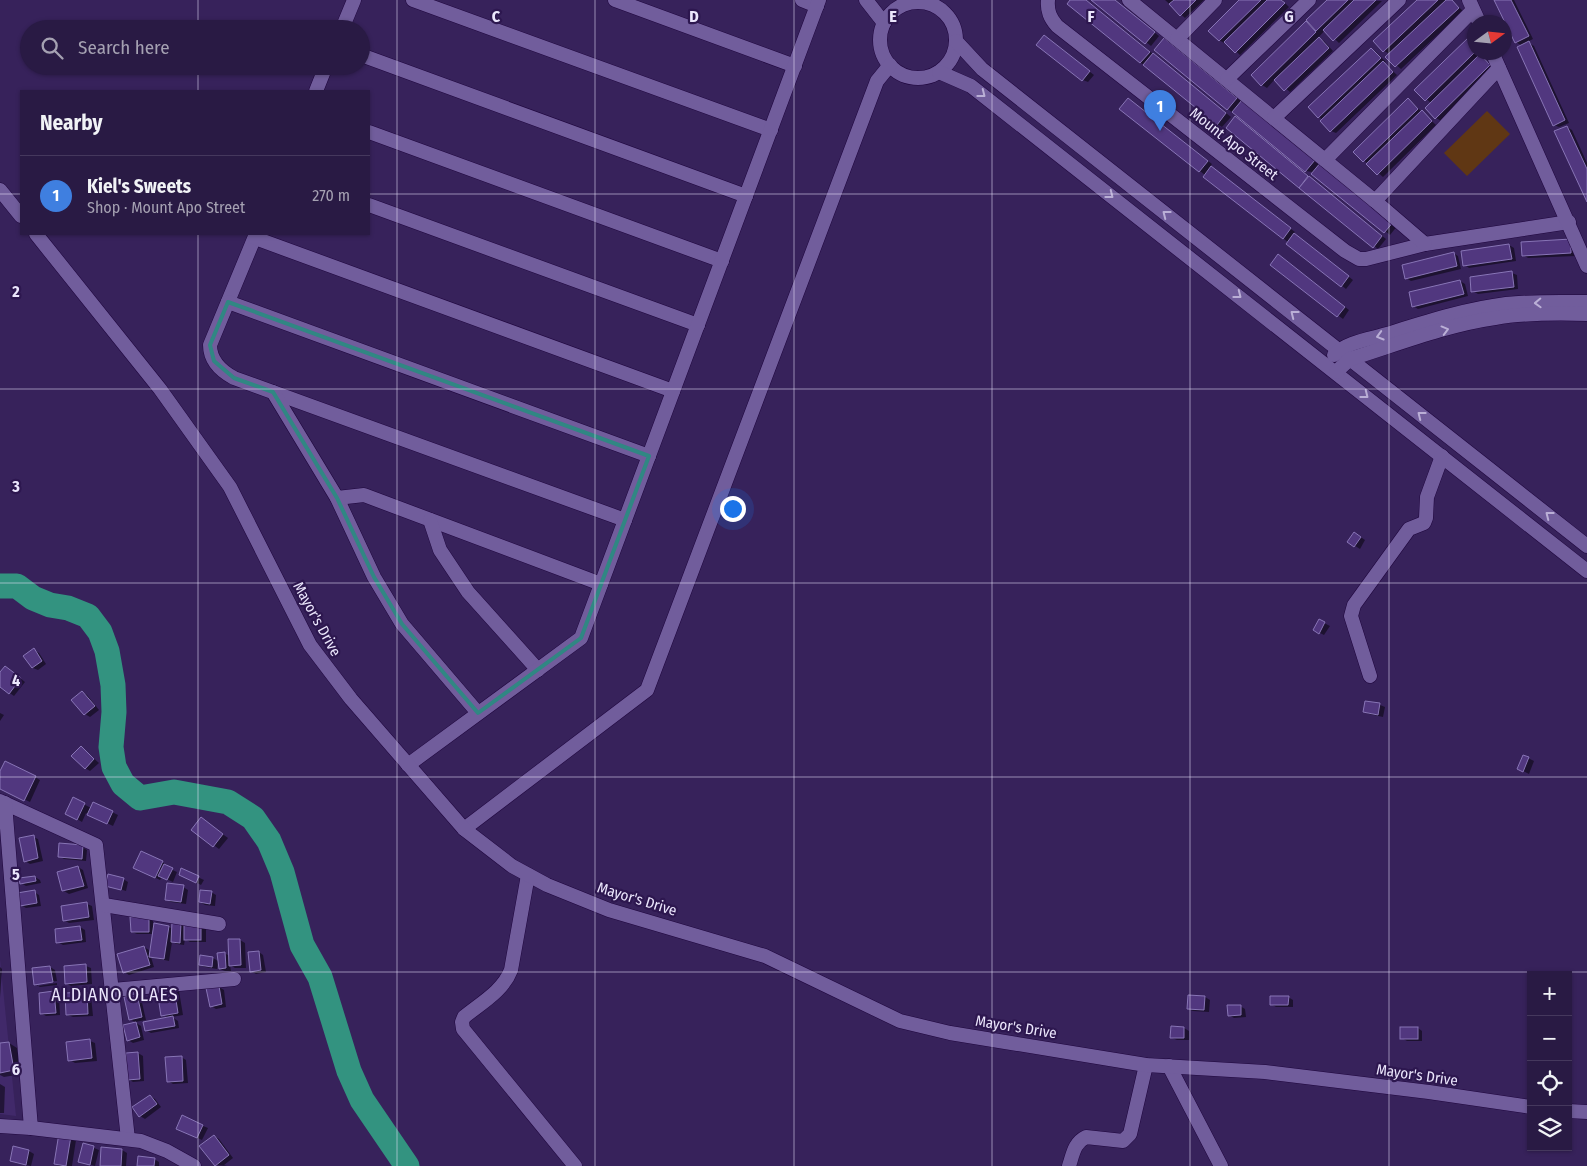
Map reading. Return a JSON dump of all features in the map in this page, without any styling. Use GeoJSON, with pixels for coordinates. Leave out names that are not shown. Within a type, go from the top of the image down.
{"type":"FeatureCollection","features":[{"type":"Feature","properties":{"kind":"street"},"geometry":{"type":"LineString","coordinates":[[346,20],[354,0]]}},
{"type":"Feature","properties":{"kind":"street"},"geometry":{"type":"LineString","coordinates":[[414,0],[770,130]]}},
{"type":"Feature","properties":{"kind":"street"},"geometry":{"type":"LineString","coordinates":[[615,0],[795,66]]}},
{"type":"Feature","properties":{"kind":"street"},"geometry":{"type":"LineString","coordinates":[[408,765],[581,638],[818,3],[802,0]]}},
{"type":"Feature","properties":{"kind":"street"},"geometry":{"type":"LineString","coordinates":[[866,0],[884,23]]}},
{"type":"Feature","properties":{"kind":"street"},"geometry":{"type":"LineString","coordinates":[[1129,0],[1425,244],[1568,222]]}},
{"type":"Feature","properties":{"kind":"street"},"geometry":{"type":"LineString","coordinates":[[1177,39],[1215,0]]}},
{"type":"Feature","properties":{"kind":"street"},"geometry":{"type":"LineString","coordinates":[[1227,80],[1308,0]]}},
{"type":"Feature","properties":{"kind":"street"},"geometry":{"type":"LineString","coordinates":[[1274,118],[1399,0]]}},
{"type":"Feature","properties":{"kind":"street"},"geometry":{"type":"LineString","coordinates":[[898,3],[934,3],[950,20],[956,41],[954,52],[948,63],[939,72],[928,77],[916,78],[904,75],[885,59],[881,48],[880,35],[884,23],[898,3]]}},
{"type":"Feature","properties":{"kind":"street","name":"Mount Apo Street"},"geometry":{"type":"LineString","coordinates":[[1048,5],[1051,20],[1057,26],[1345,251],[1359,259],[1372,258],[1425,244]]}},
{"type":"Feature","properties":{"kind":"street"},"geometry":{"type":"LineString","coordinates":[[1324,160],[1473,11]]}},
{"type":"Feature","properties":{"kind":"street"},"geometry":{"type":"LineString","coordinates":[[956,41],[982,69],[1587,546]]}},
{"type":"Feature","properties":{"kind":"street"},"geometry":{"type":"LineString","coordinates":[[370,58],[746,196]]}},
{"type":"Feature","properties":{"kind":"street"},"geometry":{"type":"LineString","coordinates":[[1496,60],[1587,266]]}},
{"type":"Feature","properties":{"kind":"street"},"geometry":{"type":"LineString","coordinates":[[464,829],[647,690],[877,81],[890,65]]}},
{"type":"Feature","properties":{"kind":"street"},"geometry":{"type":"LineString","coordinates":[[1375,201],[1499,68]]}},
{"type":"Feature","properties":{"kind":"street"},"geometry":{"type":"LineString","coordinates":[[939,72],[971,86],[1587,571]]}},
{"type":"Feature","properties":{"kind":"street"},"geometry":{"type":"LineString","coordinates":[[316,90],[322,75]]}},
{"type":"Feature","properties":{"kind":"street"},"geometry":{"type":"LineString","coordinates":[[370,132],[722,261]]}},
{"type":"Feature","properties":{"kind":"street"},"geometry":{"type":"LineString","coordinates":[[0,190],[20,215]]}},
{"type":"Feature","properties":{"kind":"street"},"geometry":{"type":"LineString","coordinates":[[370,205],[698,326]]}},
{"type":"Feature","properties":{"kind":"street","name":"Mayor's Drive"},"geometry":{"type":"LineString","coordinates":[[37,235],[160,388],[230,486],[310,645],[351,699],[464,829],[528,875],[609,910],[765,956],[900,1021],[950,1033],[1146,1065],[1265,1072],[1429,1092],[1527,1107]]}},
{"type":"Feature","properties":{"kind":"street"},"geometry":{"type":"LineString","coordinates":[[625,520],[234,378],[223,372],[214,362],[210,353],[210,345],[256,236],[673,391]]}},
{"type":"Feature","properties":{"kind":"street"},"geometry":{"type":"LineString","coordinates":[[228,302],[649,456]]}},
{"type":"Feature","properties":{"kind":"street"},"geometry":{"type":"LineString","coordinates":[[1331,368],[1339,350],[1430,321],[1507,304],[1587,302]]}},
{"type":"Feature","properties":{"kind":"street"},"geometry":{"type":"LineString","coordinates":[[1331,368],[1350,359],[1443,330],[1495,318],[1534,314],[1587,314]]}},
{"type":"Feature","properties":{"kind":"street"},"geometry":{"type":"LineString","coordinates":[[273,392],[337,498],[374,577],[402,624],[478,713]]}},
{"type":"Feature","properties":{"kind":"street"},"geometry":{"type":"LineString","coordinates":[[1370,676],[1351,616],[1354,605],[1410,529],[1424,523],[1427,497],[1442,456]]}},
{"type":"Feature","properties":{"kind":"street"},"geometry":{"type":"LineString","coordinates":[[337,498],[364,495],[601,584]]}},
{"type":"Feature","properties":{"kind":"street"},"geometry":{"type":"LineString","coordinates":[[430,520],[440,550],[468,592],[538,670]]}},
{"type":"Feature","properties":{"kind":"street"},"geometry":{"type":"LineString","coordinates":[[31,1128],[3,802],[96,845],[128,1139]]}},
{"type":"Feature","properties":{"kind":"street"},"geometry":{"type":"LineString","coordinates":[[528,875],[511,970],[502,986],[464,1017],[462,1022],[463,1029],[575,1166]]}},
{"type":"Feature","properties":{"kind":"street"},"geometry":{"type":"LineString","coordinates":[[104,905],[219,924]]}},
{"type":"Feature","properties":{"kind":"street"},"geometry":{"type":"LineString","coordinates":[[113,990],[234,979]]}},
{"type":"Feature","properties":{"kind":"street"},"geometry":{"type":"LineString","coordinates":[[1069,1166],[1076,1144],[1080,1140],[1086,1137],[1123,1141],[1130,1134],[1146,1065]]}},
{"type":"Feature","properties":{"kind":"street"},"geometry":{"type":"LineString","coordinates":[[1169,1066],[1221,1166]]}},
{"type":"Feature","properties":{"kind":"street"},"geometry":{"type":"LineString","coordinates":[[1572,1112],[1587,1112]]}},
{"type":"Feature","properties":{"kind":"street"},"geometry":{"type":"LineString","coordinates":[[0,1126],[142,1141],[167,1151],[194,1166]]}},
{"type":"Feature","properties":{"kind":"highlighted area"},"geometry":{"type":"Polygon","coordinates":[[[228,302],[649,456],[581,638],[478,713],[402,624],[374,577],[337,498],[273,392],[234,378],[214,361],[210,345],[228,302]]]}},
{"type":"Feature","properties":{"kind":"shaded area"},"geometry":{"type":"Polygon","coordinates":[[[1487,111],[1510,134],[1467,176],[1444,153],[1487,111]]]}},
{"type":"Feature","properties":{"kind":"shaded area"},"geometry":{"type":"Polygon","coordinates":[[[0,959],[16,1116],[0,1114],[0,959]]]}},
{"type":"Feature","properties":{"kind":"building"},"geometry":{"type":"Polygon","coordinates":[[[1070,0],[1086,0],[1150,52],[1140,63],[1067,4],[1070,0]]]}},
{"type":"Feature","properties":{"kind":"building"},"geometry":{"type":"Polygon","coordinates":[[[1091,0],[1115,0],[1155,32],[1145,44],[1091,0]]]}},
{"type":"Feature","properties":{"kind":"building"},"geometry":{"type":"Polygon","coordinates":[[[1174,0],[1196,0],[1180,16],[1169,4],[1174,0]]]}},
{"type":"Feature","properties":{"kind":"building"},"geometry":{"type":"Polygon","coordinates":[[[1239,0],[1261,0],[1219,41],[1208,31],[1239,0]]]}},
{"type":"Feature","properties":{"kind":"building"},"geometry":{"type":"Polygon","coordinates":[[[1267,0],[1281,0],[1285,3],[1235,53],[1224,42],[1267,0]]]}},
{"type":"Feature","properties":{"kind":"building"},"geometry":{"type":"Polygon","coordinates":[[[1327,0],[1348,0],[1316,31],[1306,20],[1327,0]]]}},
{"type":"Feature","properties":{"kind":"building"},"geometry":{"type":"Polygon","coordinates":[[[1354,0],[1376,0],[1333,41],[1323,30],[1354,0]]]}},
{"type":"Feature","properties":{"kind":"building"},"geometry":{"type":"Polygon","coordinates":[[[1417,0],[1438,0],[1383,52],[1373,41],[1417,0]]]}},
{"type":"Feature","properties":{"kind":"building"},"geometry":{"type":"Polygon","coordinates":[[[1446,0],[1452,0],[1459,8],[1395,67],[1385,57],[1446,0]]]}},
{"type":"Feature","properties":{"kind":"building"},"geometry":{"type":"Polygon","coordinates":[[[1494,0],[1511,0],[1529,36],[1515,43],[1512,37],[1512,15],[1501,15],[1494,0]]]}},
{"type":"Feature","properties":{"kind":"building"},"geometry":{"type":"Polygon","coordinates":[[[1306,21],[1316,32],[1261,86],[1251,75],[1306,21]]]}},
{"type":"Feature","properties":{"kind":"building"},"geometry":{"type":"Polygon","coordinates":[[[1044,35],[1090,71],[1082,81],[1036,45],[1044,35]]]}},
{"type":"Feature","properties":{"kind":"building"},"geometry":{"type":"Polygon","coordinates":[[[1319,37],[1329,48],[1284,91],[1274,80],[1319,37]]]}},
{"type":"Feature","properties":{"kind":"building"},"geometry":{"type":"Polygon","coordinates":[[[1164,38],[1237,98],[1227,110],[1154,50],[1164,38]]]}},
{"type":"Feature","properties":{"kind":"building"},"geometry":{"type":"Polygon","coordinates":[[[1467,39],[1467,60],[1425,101],[1414,90],[1467,39]]]}},
{"type":"Feature","properties":{"kind":"building"},"geometry":{"type":"Polygon","coordinates":[[[1529,41],[1565,120],[1553,126],[1517,47],[1529,41]]]}},
{"type":"Feature","properties":{"kind":"building"},"geometry":{"type":"Polygon","coordinates":[[[1371,48],[1381,58],[1318,118],[1308,107],[1371,48]]]}},
{"type":"Feature","properties":{"kind":"building"},"geometry":{"type":"Polygon","coordinates":[[[1153,53],[1226,113],[1217,125],[1143,65],[1153,53]]]}},
{"type":"Feature","properties":{"kind":"building"},"geometry":{"type":"Polygon","coordinates":[[[1474,60],[1485,60],[1490,65],[1435,119],[1425,108],[1474,60]]]}},
{"type":"Feature","properties":{"kind":"building"},"geometry":{"type":"Polygon","coordinates":[[[1383,61],[1393,72],[1330,132],[1320,121],[1383,61]]]}},
{"type":"Feature","properties":{"kind":"building"},"geometry":{"type":"Polygon","coordinates":[[[1128,98],[1208,161],[1199,172],[1119,109],[1128,98]]]}},
{"type":"Feature","properties":{"kind":"building"},"geometry":{"type":"Polygon","coordinates":[[[1408,98],[1418,109],[1363,162],[1353,152],[1408,98]]]}},
{"type":"Feature","properties":{"kind":"building"},"geometry":{"type":"Polygon","coordinates":[[[1242,100],[1315,160],[1305,172],[1232,112],[1242,100]]]}},
{"type":"Feature","properties":{"kind":"building"},"geometry":{"type":"Polygon","coordinates":[[[1422,110],[1432,121],[1377,175],[1366,164],[1422,110]]]}},
{"type":"Feature","properties":{"kind":"building"},"geometry":{"type":"Polygon","coordinates":[[[1235,116],[1308,176],[1299,188],[1226,128],[1235,116]]]}},
{"type":"Feature","properties":{"kind":"building"},"geometry":{"type":"Polygon","coordinates":[[[1567,126],[1587,169],[1587,202],[1554,131],[1567,126]]]}},
{"type":"Feature","properties":{"kind":"building"},"geometry":{"type":"Polygon","coordinates":[[[1321,162],[1394,221],[1384,233],[1311,174],[1321,162]]]}},
{"type":"Feature","properties":{"kind":"building"},"geometry":{"type":"Polygon","coordinates":[[[1211,166],[1291,228],[1283,239],[1203,177],[1211,166]]]}},
{"type":"Feature","properties":{"kind":"building"},"geometry":{"type":"Polygon","coordinates":[[[1309,176],[1382,236],[1373,248],[1299,188],[1309,176]]]}},
{"type":"Feature","properties":{"kind":"building"},"geometry":{"type":"Polygon","coordinates":[[[1294,233],[1349,276],[1341,287],[1286,244],[1294,233]]]}},
{"type":"Feature","properties":{"kind":"building"},"geometry":{"type":"Polygon","coordinates":[[[1571,239],[1571,253],[1522,256],[1521,242],[1571,239]]]}},
{"type":"Feature","properties":{"kind":"building"},"geometry":{"type":"Polygon","coordinates":[[[1509,244],[1512,259],[1463,266],[1461,251],[1509,244]]]}},
{"type":"Feature","properties":{"kind":"building"},"geometry":{"type":"Polygon","coordinates":[[[1454,252],[1457,266],[1405,279],[1402,265],[1454,252]]]}},
{"type":"Feature","properties":{"kind":"building"},"geometry":{"type":"Polygon","coordinates":[[[1278,254],[1345,307],[1337,317],[1270,265],[1278,254]]]}},
{"type":"Feature","properties":{"kind":"building"},"geometry":{"type":"Polygon","coordinates":[[[1512,271],[1514,287],[1471,292],[1470,277],[1512,271]]]}},
{"type":"Feature","properties":{"kind":"building"},"geometry":{"type":"Polygon","coordinates":[[[1460,280],[1464,294],[1412,307],[1409,292],[1460,280]]]}},
{"type":"Feature","properties":{"kind":"building"},"geometry":{"type":"Polygon","coordinates":[[[1354,532],[1361,537],[1354,547],[1347,542],[1354,532]]]}},
{"type":"Feature","properties":{"kind":"building"},"geometry":{"type":"Polygon","coordinates":[[[1319,619],[1325,622],[1319,634],[1313,630],[1319,619]]]}},
{"type":"Feature","properties":{"kind":"building"},"geometry":{"type":"Polygon","coordinates":[[[34,648],[42,661],[32,668],[23,656],[34,648]]]}},
{"type":"Feature","properties":{"kind":"building"},"geometry":{"type":"Polygon","coordinates":[[[5,666],[21,678],[9,694],[0,687],[0,672],[5,666]]]}},
{"type":"Feature","properties":{"kind":"building"},"geometry":{"type":"Polygon","coordinates":[[[82,691],[95,706],[84,715],[71,700],[82,691]]]}},
{"type":"Feature","properties":{"kind":"building"},"geometry":{"type":"Polygon","coordinates":[[[1365,701],[1380,703],[1378,715],[1363,712],[1365,701]]]}},
{"type":"Feature","properties":{"kind":"building"},"geometry":{"type":"Polygon","coordinates":[[[81,746],[94,759],[85,769],[71,756],[81,746]]]}},
{"type":"Feature","properties":{"kind":"building"},"geometry":{"type":"Polygon","coordinates":[[[1523,755],[1529,757],[1523,772],[1517,769],[1523,755]]]}},
{"type":"Feature","properties":{"kind":"building"},"geometry":{"type":"Polygon","coordinates":[[[5,761],[36,776],[24,801],[0,789],[0,771],[5,761]]]}},
{"type":"Feature","properties":{"kind":"building"},"geometry":{"type":"Polygon","coordinates":[[[73,797],[85,803],[77,820],[65,814],[73,797]]]}},
{"type":"Feature","properties":{"kind":"building"},"geometry":{"type":"Polygon","coordinates":[[[93,802],[113,811],[107,824],[87,815],[93,802]]]}},
{"type":"Feature","properties":{"kind":"building"},"geometry":{"type":"Polygon","coordinates":[[[201,817],[223,834],[213,847],[191,830],[201,817]]]}},
{"type":"Feature","properties":{"kind":"building"},"geometry":{"type":"Polygon","coordinates":[[[34,835],[38,858],[24,862],[19,838],[34,835]]]}},
{"type":"Feature","properties":{"kind":"building"},"geometry":{"type":"Polygon","coordinates":[[[59,843],[83,845],[82,859],[58,857],[59,843]]]}},
{"type":"Feature","properties":{"kind":"building"},"geometry":{"type":"Polygon","coordinates":[[[141,851],[163,861],[155,878],[133,868],[141,851]]]}},
{"type":"Feature","properties":{"kind":"building"},"geometry":{"type":"Polygon","coordinates":[[[164,864],[173,868],[167,880],[158,876],[164,864]]]}},
{"type":"Feature","properties":{"kind":"building"},"geometry":{"type":"Polygon","coordinates":[[[78,866],[84,886],[62,891],[57,872],[78,866]]]}},
{"type":"Feature","properties":{"kind":"building"},"geometry":{"type":"Polygon","coordinates":[[[181,868],[199,876],[196,883],[179,875],[181,868]]]}},
{"type":"Feature","properties":{"kind":"building"},"geometry":{"type":"Polygon","coordinates":[[[108,874],[124,878],[121,890],[105,886],[108,874]]]}},
{"type":"Feature","properties":{"kind":"building"},"geometry":{"type":"Polygon","coordinates":[[[35,876],[36,881],[20,884],[19,878],[35,876]]]}},
{"type":"Feature","properties":{"kind":"building"},"geometry":{"type":"Polygon","coordinates":[[[167,883],[184,885],[181,902],[165,900],[167,883]]]}},
{"type":"Feature","properties":{"kind":"building"},"geometry":{"type":"Polygon","coordinates":[[[35,890],[37,903],[20,906],[17,893],[35,890]]]}},
{"type":"Feature","properties":{"kind":"building"},"geometry":{"type":"Polygon","coordinates":[[[200,890],[212,891],[210,904],[199,902],[200,890]]]}},
{"type":"Feature","properties":{"kind":"building"},"geometry":{"type":"Polygon","coordinates":[[[87,902],[89,917],[63,921],[61,906],[87,902]]]}},
{"type":"Feature","properties":{"kind":"building"},"geometry":{"type":"Polygon","coordinates":[[[149,916],[149,932],[131,932],[130,917],[149,916]]]}},
{"type":"Feature","properties":{"kind":"building"},"geometry":{"type":"Polygon","coordinates":[[[172,922],[181,923],[180,943],[171,942],[172,922]]]}},
{"type":"Feature","properties":{"kind":"building"},"geometry":{"type":"Polygon","coordinates":[[[154,923],[169,926],[164,959],[149,957],[154,923]]]}},
{"type":"Feature","properties":{"kind":"building"},"geometry":{"type":"Polygon","coordinates":[[[184,925],[201,925],[201,940],[184,940],[184,925]]]}},
{"type":"Feature","properties":{"kind":"building"},"geometry":{"type":"Polygon","coordinates":[[[80,926],[82,940],[56,943],[55,929],[80,926]]]}},
{"type":"Feature","properties":{"kind":"building"},"geometry":{"type":"Polygon","coordinates":[[[228,939],[240,939],[241,965],[229,966],[228,939]]]}},
{"type":"Feature","properties":{"kind":"building"},"geometry":{"type":"Polygon","coordinates":[[[144,946],[150,965],[123,973],[117,954],[144,946]]]}},
{"type":"Feature","properties":{"kind":"building"},"geometry":{"type":"Polygon","coordinates":[[[259,951],[261,970],[250,972],[248,952],[259,951]]]}},
{"type":"Feature","properties":{"kind":"building"},"geometry":{"type":"Polygon","coordinates":[[[225,952],[226,968],[219,969],[217,953],[225,952]]]}},
{"type":"Feature","properties":{"kind":"building"},"geometry":{"type":"Polygon","coordinates":[[[200,955],[213,957],[212,967],[199,965],[200,955]]]}},
{"type":"Feature","properties":{"kind":"building"},"geometry":{"type":"Polygon","coordinates":[[[86,964],[87,982],[65,984],[64,966],[86,964]]]}},
{"type":"Feature","properties":{"kind":"building"},"geometry":{"type":"Polygon","coordinates":[[[50,966],[53,982],[34,985],[32,968],[50,966]]]}},
{"type":"Feature","properties":{"kind":"building"},"geometry":{"type":"Polygon","coordinates":[[[219,986],[222,1004],[210,1007],[206,988],[219,986]]]}},
{"type":"Feature","properties":{"kind":"building"},"geometry":{"type":"Polygon","coordinates":[[[174,987],[178,1013],[161,1016],[157,990],[174,987]]]}},
{"type":"Feature","properties":{"kind":"building"},"geometry":{"type":"Polygon","coordinates":[[[54,991],[56,1013],[40,1014],[39,993],[54,991]]]}},
{"type":"Feature","properties":{"kind":"building"},"geometry":{"type":"Polygon","coordinates":[[[87,992],[88,1014],[66,1015],[65,993],[87,992]]]}},
{"type":"Feature","properties":{"kind":"building"},"geometry":{"type":"Polygon","coordinates":[[[137,994],[142,1017],[129,1020],[124,997],[137,994]]]}},
{"type":"Feature","properties":{"kind":"building"},"geometry":{"type":"Polygon","coordinates":[[[1188,995],[1205,996],[1204,1010],[1187,1009],[1188,995]]]}},
{"type":"Feature","properties":{"kind":"building"},"geometry":{"type":"Polygon","coordinates":[[[1270,996],[1289,996],[1288,1005],[1270,1005],[1270,996]]]}},
{"type":"Feature","properties":{"kind":"building"},"geometry":{"type":"Polygon","coordinates":[[[1227,1005],[1241,1005],[1241,1015],[1228,1016],[1227,1005]]]}},
{"type":"Feature","properties":{"kind":"building"},"geometry":{"type":"Polygon","coordinates":[[[173,1016],[175,1026],[145,1031],[143,1022],[173,1016]]]}},
{"type":"Feature","properties":{"kind":"building"},"geometry":{"type":"Polygon","coordinates":[[[136,1022],[140,1037],[127,1041],[123,1025],[136,1022]]]}},
{"type":"Feature","properties":{"kind":"building"},"geometry":{"type":"Polygon","coordinates":[[[1171,1026],[1184,1027],[1184,1038],[1170,1038],[1171,1026]]]}},
{"type":"Feature","properties":{"kind":"building"},"geometry":{"type":"Polygon","coordinates":[[[1400,1027],[1418,1027],[1418,1039],[1400,1039],[1400,1027]]]}},
{"type":"Feature","properties":{"kind":"building"},"geometry":{"type":"Polygon","coordinates":[[[90,1039],[92,1058],[68,1061],[66,1042],[90,1039]]]}},
{"type":"Feature","properties":{"kind":"building"},"geometry":{"type":"Polygon","coordinates":[[[9,1042],[14,1070],[0,1073],[0,1043],[9,1042]]]}},
{"type":"Feature","properties":{"kind":"building"},"geometry":{"type":"Polygon","coordinates":[[[138,1052],[140,1079],[127,1080],[126,1053],[138,1052]]]}},
{"type":"Feature","properties":{"kind":"building"},"geometry":{"type":"Polygon","coordinates":[[[182,1056],[183,1081],[167,1082],[165,1057],[182,1056]]]}},
{"type":"Feature","properties":{"kind":"building"},"geometry":{"type":"Polygon","coordinates":[[[150,1095],[157,1104],[139,1117],[132,1107],[150,1095]]]}},
{"type":"Feature","properties":{"kind":"building"},"geometry":{"type":"Polygon","coordinates":[[[182,1115],[203,1125],[197,1138],[176,1129],[182,1115]]]}},
{"type":"Feature","properties":{"kind":"building"},"geometry":{"type":"Polygon","coordinates":[[[59,1133],[71,1136],[66,1166],[54,1164],[59,1133]]]}},
{"type":"Feature","properties":{"kind":"building"},"geometry":{"type":"Polygon","coordinates":[[[214,1135],[229,1155],[215,1166],[199,1146],[214,1135]]]}},
{"type":"Feature","properties":{"kind":"building"},"geometry":{"type":"Polygon","coordinates":[[[83,1143],[94,1146],[90,1165],[78,1162],[83,1143]]]}},
{"type":"Feature","properties":{"kind":"building"},"geometry":{"type":"Polygon","coordinates":[[[13,1146],[29,1150],[26,1165],[10,1161],[13,1146]]]}},
{"type":"Feature","properties":{"kind":"building"},"geometry":{"type":"Polygon","coordinates":[[[101,1147],[122,1149],[121,1166],[100,1166],[101,1147]]]}},
{"type":"Feature","properties":{"kind":"building"},"geometry":{"type":"Polygon","coordinates":[[[138,1156],[155,1158],[154,1166],[137,1166],[138,1156]]]}},
{"type":"Feature","properties":{"kind":"waterway"},"geometry":{"type":"LineString","coordinates":[[0,586],[17,586],[33,598],[88,616],[100,632],[107,651],[113,685],[114,712],[111,747],[114,767],[123,784],[140,798],[174,792],[228,802],[253,818],[269,841],[282,872],[302,945],[320,977],[349,1071],[362,1100],[407,1166]]}},
{"type":"Feature","properties":{"kind":"place","name":"Kiel's Sweets"},"geometry":{"type":"Point","coordinates":[1160,131]}},
{"type":"Feature","properties":{"kind":"district","name":"ALDIANO OLAES"},"geometry":{"type":"Point","coordinates":[115,995]}}]}
